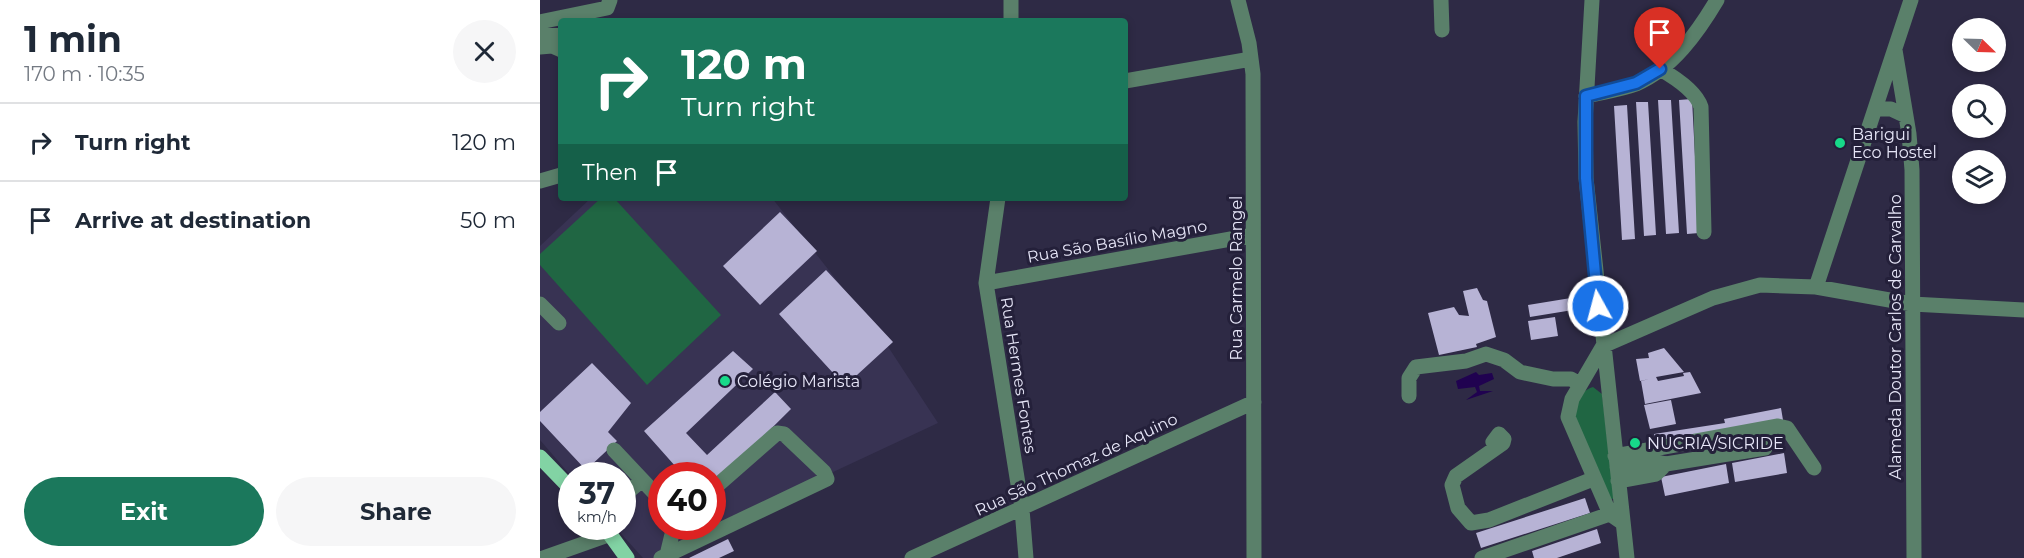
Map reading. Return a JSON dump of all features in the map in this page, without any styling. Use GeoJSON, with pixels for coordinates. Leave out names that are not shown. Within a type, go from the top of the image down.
{"type":"FeatureCollection","features":[{"type":"Feature","properties":{"kind":"main road"},"geometry":{"type":"LineString","coordinates":[[540,457],[558,476]]}},
{"type":"Feature","properties":{"kind":"main road"},"geometry":{"type":"LineString","coordinates":[[615,540],[627,558]]}},
{"type":"Feature","properties":{"kind":"street"},"geometry":{"type":"LineString","coordinates":[[559,18],[607,8],[610,0]]}},
{"type":"Feature","properties":{"kind":"street"},"geometry":{"type":"LineString","coordinates":[[1011,0],[1011,18]]}},
{"type":"Feature","properties":{"kind":"street","name":"Rua Carmelo Rangel"},"geometry":{"type":"LineString","coordinates":[[1238,0],[1251,59],[1254,558]]}},
{"type":"Feature","properties":{"kind":"street"},"geometry":{"type":"LineString","coordinates":[[1441,0],[1442,30]]}},
{"type":"Feature","properties":{"kind":"street"},"geometry":{"type":"LineString","coordinates":[[1592,0],[1586,96],[1585,152],[1588,214],[1627,558]]}},
{"type":"Feature","properties":{"kind":"street"},"geometry":{"type":"LineString","coordinates":[[1586,96],[1636,83],[1660,69],[1690,39],[1717,0]]}},
{"type":"Feature","properties":{"kind":"street"},"geometry":{"type":"LineString","coordinates":[[1816,287],[1911,0]]}},
{"type":"Feature","properties":{"kind":"street"},"geometry":{"type":"LineString","coordinates":[[540,22],[558,18]]}},
{"type":"Feature","properties":{"kind":"street"},"geometry":{"type":"LineString","coordinates":[[540,33],[558,36]]}},
{"type":"Feature","properties":{"kind":"street"},"geometry":{"type":"LineString","coordinates":[[540,46],[558,49]]}},
{"type":"Feature","properties":{"kind":"street","name":"Alameda Doutor Carlos de Carvalho"},"geometry":{"type":"LineString","coordinates":[[1895,50],[1912,170],[1914,558]]}},
{"type":"Feature","properties":{"kind":"street"},"geometry":{"type":"LineString","coordinates":[[1128,80],[1251,59]]}},
{"type":"Feature","properties":{"kind":"street"},"geometry":{"type":"LineString","coordinates":[[1660,69],[1673,76],[1699,101],[1701,107],[1704,232]]}},
{"type":"Feature","properties":{"kind":"street"},"geometry":{"type":"LineString","coordinates":[[1875,109],[1891,109],[1906,116]]}},
{"type":"Feature","properties":{"kind":"street"},"geometry":{"type":"LineString","coordinates":[[540,181],[558,176]]}},
{"type":"Feature","properties":{"kind":"street","name":"Rua Hermes Fontes"},"geometry":{"type":"LineString","coordinates":[[998,201],[986,283],[1022,509],[1026,558]]}},
{"type":"Feature","properties":{"kind":"street","name":"Rua São Basílio Magno"},"geometry":{"type":"LineString","coordinates":[[986,283],[1253,235]]}},
{"type":"Feature","properties":{"kind":"street"},"geometry":{"type":"LineString","coordinates":[[1623,522],[1610,514],[1568,417],[1570,404],[1603,346],[1713,298],[1744,287],[1774,284],[1816,287],[1912,304],[2024,310]]}},
{"type":"Feature","properties":{"kind":"street"},"geometry":{"type":"LineString","coordinates":[[540,304],[559,323]]}},
{"type":"Feature","properties":{"kind":"street"},"geometry":{"type":"LineString","coordinates":[[1409,396],[1409,378],[1416,367],[1466,361],[1486,354],[1504,360],[1520,372],[1553,379],[1571,379],[1580,384]]}},
{"type":"Feature","properties":{"kind":"street","name":"Rua São Thomaz de Aquino"},"geometry":{"type":"LineString","coordinates":[[912,558],[1254,402]]}},
{"type":"Feature","properties":{"kind":"street"},"geometry":{"type":"LineString","coordinates":[[1617,468],[1779,426],[1787,428],[1814,468]]}},
{"type":"Feature","properties":{"kind":"street"},"geometry":{"type":"LineString","coordinates":[[726,478],[777,433],[784,434],[824,472],[827,479],[726,521]]}},
{"type":"Feature","properties":{"kind":"street"},"geometry":{"type":"LineString","coordinates":[[1497,447],[1456,476],[1452,485],[1458,508],[1471,523],[1477,524],[1593,479]]}},
{"type":"Feature","properties":{"kind":"street"},"geometry":{"type":"LineString","coordinates":[[1617,468],[1655,462],[1666,464],[1765,448]]}},
{"type":"Feature","properties":{"kind":"street"},"geometry":{"type":"LineString","coordinates":[[614,450],[648,486]]}},
{"type":"Feature","properties":{"kind":"street"},"geometry":{"type":"LineString","coordinates":[[636,485],[642,480]]}},
{"type":"Feature","properties":{"kind":"street"},"geometry":{"type":"LineString","coordinates":[[1482,558],[1610,514]]}},
{"type":"Feature","properties":{"kind":"street"},"geometry":{"type":"LineString","coordinates":[[543,558],[585,540]]}},
{"type":"Feature","properties":{"kind":"street"},"geometry":{"type":"LineString","coordinates":[[664,557],[669,540]]}},
{"type":"Feature","properties":{"kind":"street"},"geometry":{"type":"LineString","coordinates":[[664,557],[688,540]]}},
{"type":"Feature","properties":{"kind":"shaded area","name":"Colégio Marista"},"geometry":{"type":"Polygon","coordinates":[[[588,201],[774,201],[883,339],[938,423],[831,473],[726,528],[726,462],[648,462],[648,540],[703,540],[669,558],[643,558],[627,540],[636,540],[636,462],[559,462],[540,440],[540,246],[588,201]]]}},
{"type":"Feature","properties":{"kind":"shaded area"},"geometry":{"type":"Polygon","coordinates":[[[1476,372],[1479,375],[1492,373],[1494,379],[1479,386],[1480,391],[1493,391],[1466,400],[1477,392],[1475,387],[1458,389],[1456,381],[1476,372]]]}},
{"type":"Feature","properties":{"kind":"green space"},"geometry":{"type":"Polygon","coordinates":[[[598,201],[617,201],[721,315],[647,385],[540,265],[540,254],[598,201]]]}},
{"type":"Feature","properties":{"kind":"green space"},"geometry":{"type":"Polygon","coordinates":[[[1593,387],[1602,394],[1614,498],[1610,500],[1584,451],[1572,419],[1574,407],[1580,397],[1593,387]]]}},
{"type":"Feature","properties":{"kind":"building"},"geometry":{"type":"Polygon","coordinates":[[[1692,99],[1699,233],[1687,234],[1679,100],[1692,99]]]}},
{"type":"Feature","properties":{"kind":"building"},"geometry":{"type":"Polygon","coordinates":[[[1658,100],[1671,100],[1679,233],[1666,234],[1658,100]]]}},
{"type":"Feature","properties":{"kind":"building"},"geometry":{"type":"Polygon","coordinates":[[[1636,102],[1648,102],[1656,235],[1644,236],[1636,102]]]}},
{"type":"Feature","properties":{"kind":"building"},"geometry":{"type":"Polygon","coordinates":[[[1627,105],[1635,239],[1622,240],[1614,106],[1627,105]]]}},
{"type":"Feature","properties":{"kind":"building"},"geometry":{"type":"Polygon","coordinates":[[[780,212],[817,251],[760,305],[723,266],[780,212]]]}},
{"type":"Feature","properties":{"kind":"building"},"geometry":{"type":"Polygon","coordinates":[[[826,270],[893,342],[845,386],[779,314],[826,270]]]}},
{"type":"Feature","properties":{"kind":"building"},"geometry":{"type":"Polygon","coordinates":[[[1477,288],[1483,300],[1487,301],[1496,337],[1476,344],[1477,347],[1439,355],[1428,313],[1454,307],[1459,315],[1469,316],[1463,291],[1477,288]]]}},
{"type":"Feature","properties":{"kind":"building"},"geometry":{"type":"Polygon","coordinates":[[[1577,297],[1579,309],[1530,317],[1528,305],[1577,297]]]}},
{"type":"Feature","properties":{"kind":"building"},"geometry":{"type":"Polygon","coordinates":[[[1555,317],[1558,336],[1531,340],[1528,321],[1555,317]]]}},
{"type":"Feature","properties":{"kind":"building"},"geometry":{"type":"Polygon","coordinates":[[[1664,348],[1684,372],[1656,377],[1658,381],[1684,376],[1683,373],[1690,372],[1701,393],[1645,404],[1641,381],[1649,379],[1640,381],[1636,359],[1649,358],[1648,353],[1664,348]]]}},
{"type":"Feature","properties":{"kind":"building"},"geometry":{"type":"Polygon","coordinates":[[[733,351],[753,369],[686,433],[707,455],[775,392],[791,409],[726,473],[726,462],[672,462],[644,431],[733,351]]]}},
{"type":"Feature","properties":{"kind":"building"},"geometry":{"type":"Polygon","coordinates":[[[592,363],[631,403],[608,432],[617,441],[595,462],[578,462],[540,421],[540,412],[592,363]]]}},
{"type":"Feature","properties":{"kind":"building"},"geometry":{"type":"Polygon","coordinates":[[[1671,400],[1676,424],[1650,429],[1644,405],[1671,400]]]}},
{"type":"Feature","properties":{"kind":"building"},"geometry":{"type":"Polygon","coordinates":[[[1781,408],[1783,420],[1656,447],[1654,434],[1725,423],[1724,419],[1781,408]]]}},
{"type":"Feature","properties":{"kind":"building"},"geometry":{"type":"Polygon","coordinates":[[[1784,453],[1787,473],[1735,482],[1732,463],[1784,453]]]}},
{"type":"Feature","properties":{"kind":"building"},"geometry":{"type":"Polygon","coordinates":[[[1726,464],[1729,483],[1665,496],[1661,477],[1726,464]]]}},
{"type":"Feature","properties":{"kind":"building"},"geometry":{"type":"Polygon","coordinates":[[[1585,498],[1590,513],[1481,548],[1476,533],[1585,498]]]}},
{"type":"Feature","properties":{"kind":"building"},"geometry":{"type":"Polygon","coordinates":[[[1597,529],[1601,543],[1557,558],[1534,558],[1532,551],[1597,529]]]}},
{"type":"Feature","properties":{"kind":"building"},"geometry":{"type":"Polygon","coordinates":[[[728,539],[734,551],[719,558],[689,558],[726,540],[728,539]]]}},
{"type":"Feature","properties":{"kind":"place","name":"Barigui Eco Hostel"},"geometry":{"type":"Point","coordinates":[1840,143]}},
{"type":"Feature","properties":{"kind":"place","name":"Colégio Marista"},"geometry":{"type":"Point","coordinates":[725,381]}},
{"type":"Feature","properties":{"kind":"place","name":"NUCRIA/SICRIDE"},"geometry":{"type":"Point","coordinates":[1635,443]}},
{"type":"Feature","properties":{"kind":"route"},"geometry":{"type":"LineString","coordinates":[[1598,306],[1588,214],[1585,152],[1586,96],[1636,83],[1660,69]]}}]}
